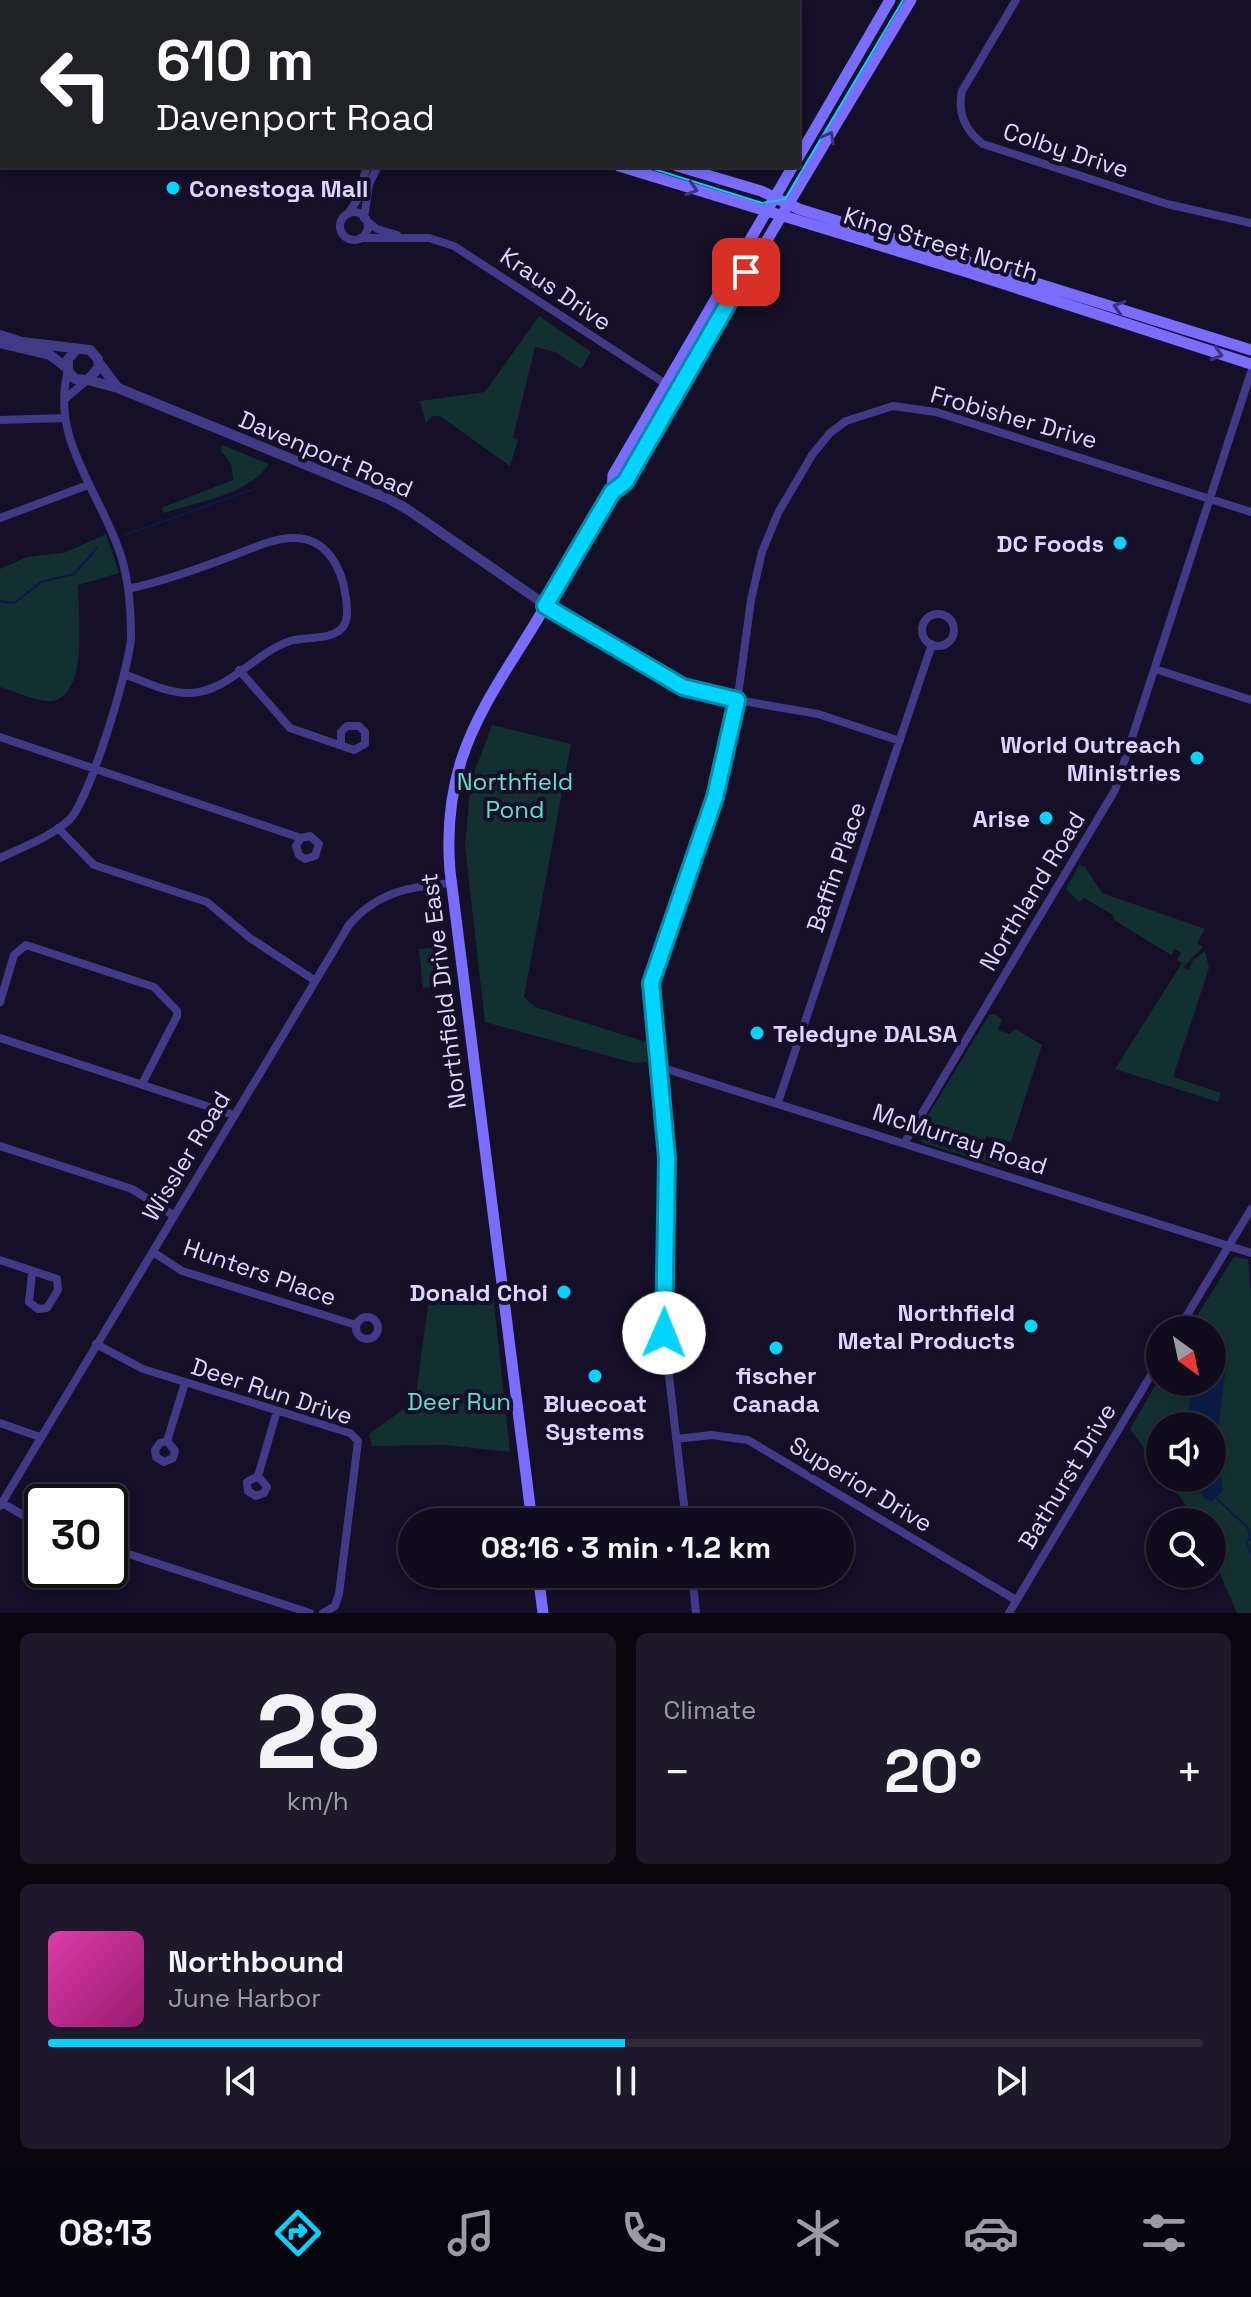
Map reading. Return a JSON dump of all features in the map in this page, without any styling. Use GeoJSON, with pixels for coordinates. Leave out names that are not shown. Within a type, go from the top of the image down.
{"type":"FeatureCollection","features":[{"type":"Feature","properties":{"kind":"main road"},"geometry":{"type":"LineString","coordinates":[[800,155],[890,0]]}},
{"type":"Feature","properties":{"kind":"main road","name":"Northfield Drive East"},"geometry":{"type":"LineString","coordinates":[[530,1508],[452,883],[450,822],[460,763],[482,711],[612,492],[613,475],[673,388],[790,204],[911,0]]}},
{"type":"Feature","properties":{"kind":"main road","name":"King Street North"},"geometry":{"type":"LineString","coordinates":[[625,168],[941,264],[1251,364]]}},
{"type":"Feature","properties":{"kind":"main road","name":"King Street North"},"geometry":{"type":"LineString","coordinates":[[683,168],[1251,350]]}},
{"type":"Feature","properties":{"kind":"main road","name":"Northfield Drive East"},"geometry":{"type":"LineString","coordinates":[[673,388],[792,168]]}},
{"type":"Feature","properties":{"kind":"main road"},"geometry":{"type":"LineString","coordinates":[[540,1588],[543,1613]]}},
{"type":"Feature","properties":{"kind":"street","name":"Colby Drive"},"geometry":{"type":"LineString","coordinates":[[1016,0],[962,91],[960,107],[975,138],[983,144],[1167,204],[1251,223]]}},
{"type":"Feature","properties":{"kind":"street"},"geometry":{"type":"LineString","coordinates":[[366,168],[357,200],[340,223],[342,233],[349,239],[361,238],[367,230],[365,219],[369,184],[377,168]]}},
{"type":"Feature","properties":{"kind":"street"},"geometry":{"type":"LineString","coordinates":[[347,214],[356,213],[365,219]]}},
{"type":"Feature","properties":{"kind":"street","name":"Kraus Drive"},"geometry":{"type":"LineString","coordinates":[[365,219],[377,229],[406,237]]}},
{"type":"Feature","properties":{"kind":"street","name":"Kraus Drive"},"geometry":{"type":"LineString","coordinates":[[361,238],[429,238],[465,252],[673,388]]}},
{"type":"Feature","properties":{"kind":"street"},"geometry":{"type":"LineString","coordinates":[[0,335],[22,342],[90,350],[118,388]]}},
{"type":"Feature","properties":{"kind":"street"},"geometry":{"type":"LineString","coordinates":[[0,343],[50,355],[75,379],[87,381]]}},
{"type":"Feature","properties":{"kind":"street"},"geometry":{"type":"LineString","coordinates":[[0,858],[58,828],[81,805],[124,674],[131,639],[128,589],[122,558],[88,485],[64,418],[63,387],[68,359],[77,349]]}},
{"type":"Feature","properties":{"kind":"street"},"geometry":{"type":"LineString","coordinates":[[65,399],[98,372],[99,363]]}},
{"type":"Feature","properties":{"kind":"street","name":"Northland Road"},"geometry":{"type":"LineString","coordinates":[[905,1142],[1115,790],[1251,372]]}},
{"type":"Feature","properties":{"kind":"street","name":"Davenport Road"},"geometry":{"type":"LineString","coordinates":[[87,381],[118,388],[407,509],[545,606],[683,687],[818,714],[900,741]]}},
{"type":"Feature","properties":{"kind":"street","name":"Frobisher Drive"},"geometry":{"type":"LineString","coordinates":[[684,1508],[664,1333],[667,1158],[651,983],[715,797],[737,700],[751,600],[762,552],[778,513],[812,455],[830,433],[871,410],[893,406],[936,412],[1209,498]]}},
{"type":"Feature","properties":{"kind":"street"},"geometry":{"type":"LineString","coordinates":[[0,411],[16,421]]}},
{"type":"Feature","properties":{"kind":"street"},"geometry":{"type":"LineString","coordinates":[[0,420],[64,418]]}},
{"type":"Feature","properties":{"kind":"street"},"geometry":{"type":"LineString","coordinates":[[0,518],[88,485]]}},
{"type":"Feature","properties":{"kind":"street"},"geometry":{"type":"LineString","coordinates":[[1209,498],[1251,512]]}},
{"type":"Feature","properties":{"kind":"street"},"geometry":{"type":"LineString","coordinates":[[124,674],[187,693],[219,685],[271,648],[294,639],[326,635],[342,628],[347,620],[345,592],[338,565],[328,551],[314,541],[289,538],[165,580],[128,589]]}},
{"type":"Feature","properties":{"kind":"street","name":"Baffin Place"},"geometry":{"type":"LineString","coordinates":[[778,1102],[932,644]]}},
{"type":"Feature","properties":{"kind":"street"},"geometry":{"type":"LineString","coordinates":[[1155,669],[1251,700]]}},
{"type":"Feature","properties":{"kind":"street"},"geometry":{"type":"LineString","coordinates":[[239,670],[290,728],[341,743]]}},
{"type":"Feature","properties":{"kind":"street"},"geometry":{"type":"LineString","coordinates":[[0,737],[301,838]]}},
{"type":"Feature","properties":{"kind":"street"},"geometry":{"type":"LineString","coordinates":[[58,828],[94,865],[207,902],[250,938],[314,980]]}},
{"type":"Feature","properties":{"kind":"street","name":"Wissler Road"},"geometry":{"type":"LineString","coordinates":[[1,1505],[349,925],[376,900],[398,890],[452,883]]}},
{"type":"Feature","properties":{"kind":"street"},"geometry":{"type":"LineString","coordinates":[[0,1002],[14,955],[26,945],[154,987],[171,1003],[177,1016],[142,1084]]}},
{"type":"Feature","properties":{"kind":"street"},"geometry":{"type":"LineString","coordinates":[[0,1038],[234,1115]]}},
{"type":"Feature","properties":{"kind":"street","name":"McMurray Road"},"geometry":{"type":"LineString","coordinates":[[657,1066],[1251,1253]]}},
{"type":"Feature","properties":{"kind":"street"},"geometry":{"type":"LineString","coordinates":[[0,1146],[132,1189],[173,1215]]}},
{"type":"Feature","properties":{"kind":"street"},"geometry":{"type":"LineString","coordinates":[[1186,1316],[1251,1209]]}},
{"type":"Feature","properties":{"kind":"street","name":"Hunters Place"},"geometry":{"type":"LineString","coordinates":[[153,1252],[182,1271],[356,1325]]}},
{"type":"Feature","properties":{"kind":"street"},"geometry":{"type":"LineString","coordinates":[[0,1260],[57,1279],[58,1290],[47,1308],[38,1309],[29,1302],[32,1273]]}},
{"type":"Feature","properties":{"kind":"street","name":"Deer Run Drive"},"geometry":{"type":"LineString","coordinates":[[96,1344],[143,1369],[350,1433],[358,1441],[339,1594],[335,1606],[323,1613]]}},
{"type":"Feature","properties":{"kind":"street"},"geometry":{"type":"LineString","coordinates":[[167,1441],[185,1383]]}},
{"type":"Feature","properties":{"kind":"street","name":"Bathurst Drive"},"geometry":{"type":"LineString","coordinates":[[1009,1613],[1146,1383]]}},
{"type":"Feature","properties":{"kind":"street"},"geometry":{"type":"LineString","coordinates":[[258,1476],[277,1411]]}},
{"type":"Feature","properties":{"kind":"street"},"geometry":{"type":"LineString","coordinates":[[0,1423],[40,1437]]}},
{"type":"Feature","properties":{"kind":"street","name":"Superior Drive"},"geometry":{"type":"LineString","coordinates":[[676,1439],[711,1435],[748,1440],[1016,1600]]}},
{"type":"Feature","properties":{"kind":"street"},"geometry":{"type":"LineString","coordinates":[[1,1505],[24,1517]]}},
{"type":"Feature","properties":{"kind":"street"},"geometry":{"type":"LineString","coordinates":[[128,1554],[310,1613]]}},
{"type":"Feature","properties":{"kind":"street"},"geometry":{"type":"LineString","coordinates":[[693,1588],[696,1613]]}},
{"type":"Feature","properties":{"kind":"green space"},"geometry":{"type":"Polygon","coordinates":[[[539,316],[591,352],[581,369],[555,352],[535,347],[513,438],[518,440],[510,466],[440,416],[432,416],[426,423],[420,401],[485,392],[539,316]]]}},
{"type":"Feature","properties":{"kind":"green space"},"geometry":{"type":"Polygon","coordinates":[[[222,445],[269,464],[260,475],[236,490],[164,513],[161,508],[233,480],[231,464],[221,451],[222,445]]]}},
{"type":"Feature","properties":{"kind":"green space"},"geometry":{"type":"Polygon","coordinates":[[[106,534],[119,573],[78,585],[79,653],[70,687],[61,697],[48,701],[0,687],[0,569],[27,557],[64,553],[106,534]]]}},
{"type":"Feature","properties":{"kind":"green space","name":"Northfield Pond"},"geometry":{"type":"Polygon","coordinates":[[[492,725],[571,744],[524,997],[535,1007],[646,1042],[647,1062],[634,1063],[485,1022],[465,846],[471,781],[492,725]]]}},
{"type":"Feature","properties":{"kind":"green space"},"geometry":{"type":"Polygon","coordinates":[[[1079,865],[1085,867],[1102,893],[1205,929],[1197,943],[1203,947],[1183,967],[1189,970],[1193,960],[1205,951],[1209,968],[1173,1077],[1221,1093],[1218,1102],[1115,1069],[1182,963],[1177,960],[1181,953],[1175,949],[1171,955],[1084,898],[1079,902],[1066,889],[1079,865]]]}},
{"type":"Feature","properties":{"kind":"green space"},"geometry":{"type":"Polygon","coordinates":[[[438,947],[442,986],[423,988],[419,949],[438,947]]]}},
{"type":"Feature","properties":{"kind":"green space"},"geometry":{"type":"Polygon","coordinates":[[[995,1014],[1002,1020],[998,1030],[1009,1034],[1016,1029],[1042,1045],[1011,1142],[986,1136],[982,1152],[1002,1158],[999,1166],[927,1144],[921,1141],[919,1130],[989,1015],[995,1014]]]}},
{"type":"Feature","properties":{"kind":"green space"},"geometry":{"type":"Polygon","coordinates":[[[1234,1257],[1248,1259],[1251,1295],[1251,1613],[1237,1613],[1226,1587],[1226,1508],[1188,1508],[1176,1492],[1226,1492],[1226,1412],[1146,1412],[1146,1451],[1130,1429],[1149,1396],[1226,1396],[1226,1316],[1197,1316],[1234,1257]]]}},
{"type":"Feature","properties":{"kind":"green space","name":"Deer Run"},"geometry":{"type":"Polygon","coordinates":[[[492,1284],[510,1452],[446,1445],[372,1446],[369,1434],[415,1401],[430,1291],[492,1284]]]}},
{"type":"Feature","properties":{"kind":"water"},"geometry":{"type":"Polygon","coordinates":[[[1192,1396],[1222,1396],[1220,1412],[1188,1412],[1192,1396]]]}},
{"type":"Feature","properties":{"kind":"water"},"geometry":{"type":"Polygon","coordinates":[[[1200,1492],[1221,1492],[1213,1501],[1205,1499],[1200,1492]]]}},
{"type":"Feature","properties":{"kind":"waterway"},"geometry":{"type":"LineString","coordinates":[[125,535],[254,489]]}},
{"type":"Feature","properties":{"kind":"waterway"},"geometry":{"type":"LineString","coordinates":[[0,601],[14,603],[41,582],[74,574],[97,548]]}},
{"type":"Feature","properties":{"kind":"waterway"},"geometry":{"type":"LineString","coordinates":[[1217,1499],[1248,1528],[1250,1540],[1246,1541],[1251,1554]]}},
{"type":"Feature","properties":{"kind":"tram line"},"geometry":{"type":"LineString","coordinates":[[650,168],[762,203],[785,199],[903,0]]}},
{"type":"Feature","properties":{"kind":"place","name":"Conestoga Mall"},"geometry":{"type":"Point","coordinates":[173,188]}},
{"type":"Feature","properties":{"kind":"place","name":"DC Foods"},"geometry":{"type":"Point","coordinates":[1120,543]}},
{"type":"Feature","properties":{"kind":"place","name":"World Outreach Ministries"},"geometry":{"type":"Point","coordinates":[1197,758]}},
{"type":"Feature","properties":{"kind":"place","name":"Arise"},"geometry":{"type":"Point","coordinates":[1046,818]}},
{"type":"Feature","properties":{"kind":"place","name":"Teledyne DALSA"},"geometry":{"type":"Point","coordinates":[757,1033]}},
{"type":"Feature","properties":{"kind":"place","name":"Donald Choi"},"geometry":{"type":"Point","coordinates":[564,1292]}},
{"type":"Feature","properties":{"kind":"place","name":"Northfield Metal Products"},"geometry":{"type":"Point","coordinates":[1031,1326]}},
{"type":"Feature","properties":{"kind":"place","name":"fischer Canada"},"geometry":{"type":"Point","coordinates":[776,1348]}},
{"type":"Feature","properties":{"kind":"place","name":"Bluecoat Systems"},"geometry":{"type":"Point","coordinates":[595,1376]}},
{"type":"Feature","properties":{"kind":"route"},"geometry":{"type":"LineString","coordinates":[[664,1333],[667,1158],[651,983],[715,797],[737,700],[690,691],[545,606],[612,492],[625,482],[746,272]]}}]}
